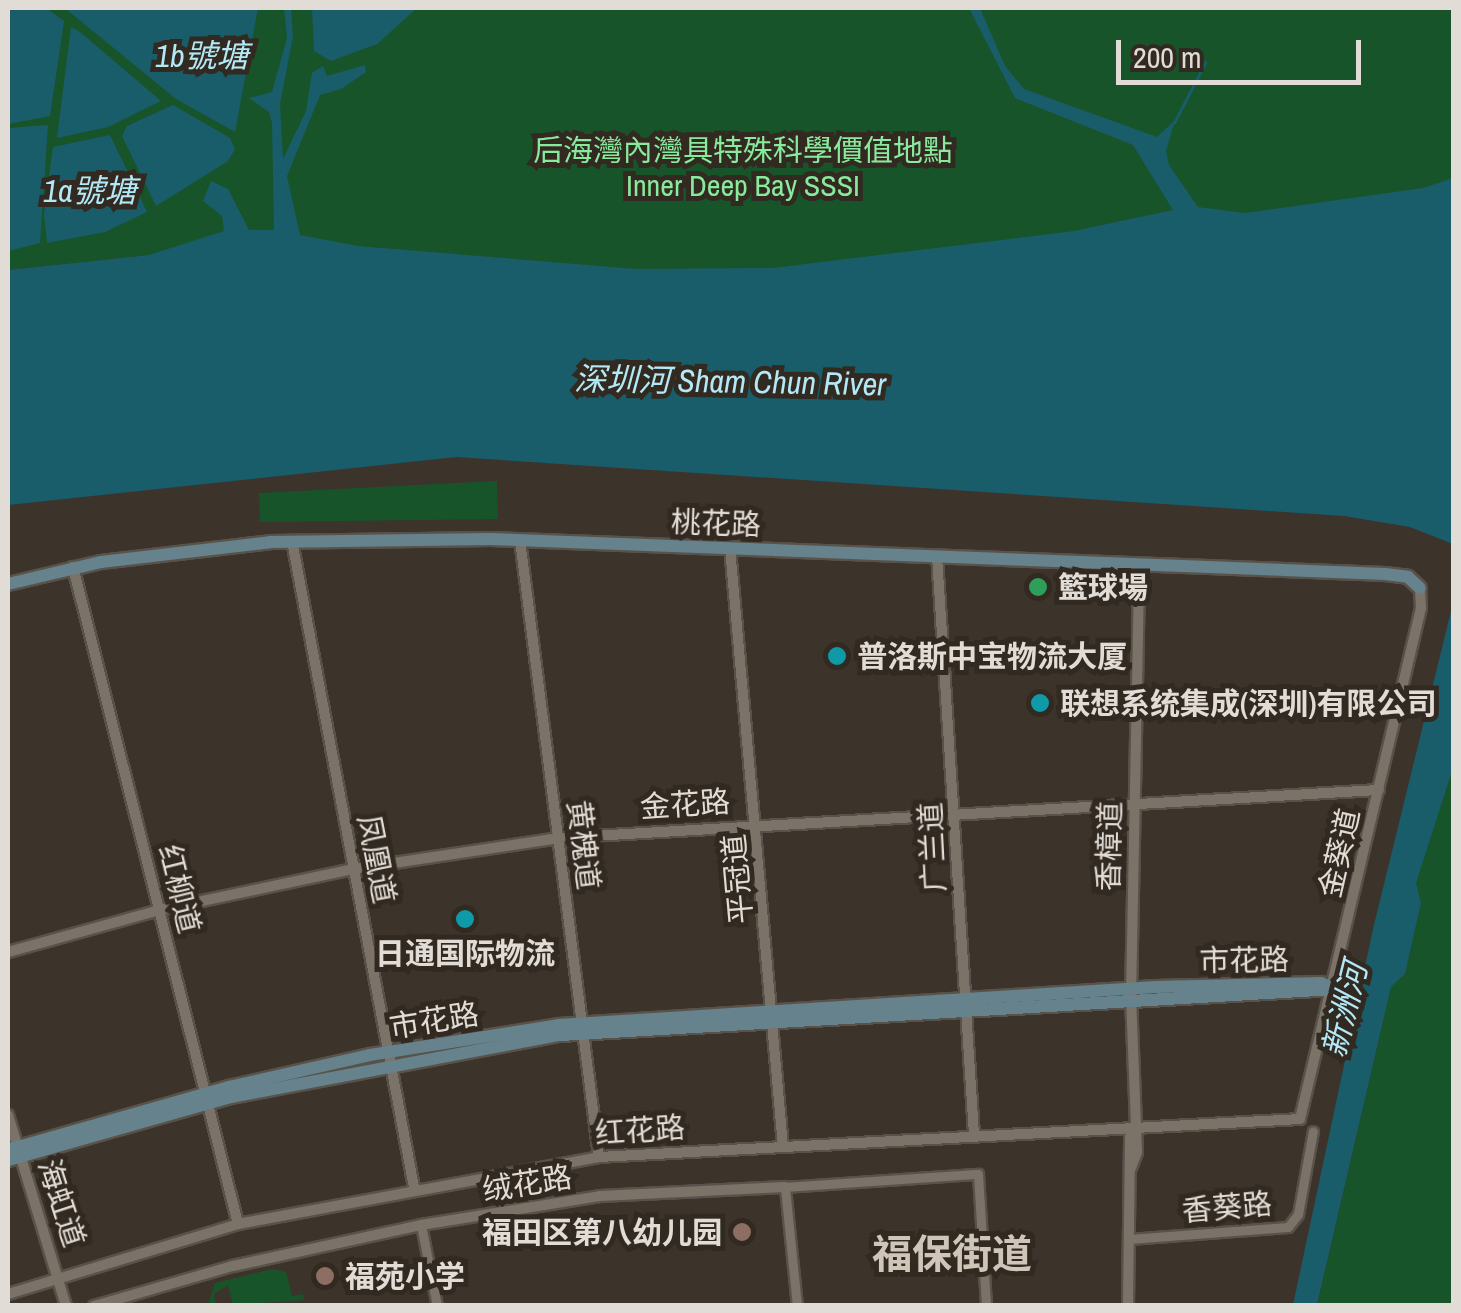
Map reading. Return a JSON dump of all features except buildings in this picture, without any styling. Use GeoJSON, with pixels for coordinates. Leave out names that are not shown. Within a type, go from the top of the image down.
{"type":"FeatureCollection","features":[{"type":"Feature","properties":{"kind":"main road","name":"桃花路"},"geometry":{"type":"LineString","coordinates":[[8,584],[73,567],[292,541],[520,540],[1402,575],[1420,588]]}},
{"type":"Feature","properties":{"kind":"main road","name":"市花路"},"geometry":{"type":"LineString","coordinates":[[13,1153],[206,1098],[389,1057],[582,1028],[1132,993],[1321,984],[1334,989]]}},
{"type":"Feature","properties":{"kind":"street","name":"黄槐道"},"geometry":{"type":"LineString","coordinates":[[520,540],[599,1157]]}},
{"type":"Feature","properties":{"kind":"street","name":"凤凰道"},"geometry":{"type":"LineString","coordinates":[[292,541],[414,1188]]}},
{"type":"Feature","properties":{"kind":"street","name":"平冠道"},"geometry":{"type":"LineString","coordinates":[[730,548],[784,1146]]}},
{"type":"Feature","properties":{"kind":"street","name":"广兰道"},"geometry":{"type":"LineString","coordinates":[[937,556],[974,1135]]}},
{"type":"Feature","properties":{"kind":"street","name":"香樟道"},"geometry":{"type":"LineString","coordinates":[[1128,1306],[1134,1126],[1134,801],[1140,566]]}},
{"type":"Feature","properties":{"kind":"street","name":"红柳道"},"geometry":{"type":"LineString","coordinates":[[73,567],[238,1224]]}},
{"type":"Feature","properties":{"kind":"street","name":"金葵道"},"geometry":{"type":"LineString","coordinates":[[1292,1121],[1308,1110],[1420,588]]}},
{"type":"Feature","properties":{"kind":"street","name":"金花路"},"geometry":{"type":"LineString","coordinates":[[8,952],[159,910],[354,869],[558,838],[955,811],[1378,790]]}},
{"type":"Feature","properties":{"kind":"street","name":"海虹道"},"geometry":{"type":"LineString","coordinates":[[8,1115],[13,1153],[59,1276],[66,1306]]}},
{"type":"Feature","properties":{"kind":"street","name":"红花路"},"geometry":{"type":"LineString","coordinates":[[8,1294],[238,1224],[414,1188],[599,1157],[1134,1126],[1292,1121]]}},
{"type":"Feature","properties":{"kind":"street","name":"香葵路"},"geometry":{"type":"LineString","coordinates":[[1130,1239],[1288,1227],[1298,1214],[1313,1131]]}},
{"type":"Feature","properties":{"kind":"street","name":"绒花路"},"geometry":{"type":"LineString","coordinates":[[94,1306],[233,1266],[421,1225],[600,1196],[978,1174],[986,1306]]}},
{"type":"Feature","properties":{"kind":"street"},"geometry":{"type":"LineString","coordinates":[[785,1187],[796,1306]]}},
{"type":"Feature","properties":{"kind":"street"},"geometry":{"type":"LineString","coordinates":[[421,1225],[436,1306]]}},
{"type":"Feature","properties":{"kind":"green space","name":"后海灣內灣具特殊科學價值地點 Inner Deep Bay SSSI"},"geometry":{"type":"Polygon","coordinates":[[[8,8],[1453,8],[1453,226],[1080,286],[149,255],[8,270],[8,8]]]}},
{"type":"Feature","properties":{"kind":"green space"},"geometry":{"type":"Polygon","coordinates":[[[497,481],[498,519],[260,522],[259,493],[497,481]]]}},
{"type":"Feature","properties":{"kind":"green space"},"geometry":{"type":"Polygon","coordinates":[[[1453,768],[1453,1305],[1317,1306],[1391,987],[1405,974],[1421,903],[1415,883],[1453,768]]]}},
{"type":"Feature","properties":{"kind":"green space"},"geometry":{"type":"Polygon","coordinates":[[[273,1269],[286,1272],[292,1296],[303,1294],[304,1300],[233,1305],[228,1285],[214,1294],[216,1305],[208,1305],[215,1283],[273,1269]]]}},
{"type":"Feature","properties":{"kind":"water","name":"1a號塘"},"geometry":{"type":"Polygon","coordinates":[[[8,8],[46,8],[64,21],[50,116],[8,124],[8,8]]]}},
{"type":"Feature","properties":{"kind":"water","name":"1b號塘"},"geometry":{"type":"Polygon","coordinates":[[[258,8],[235,132],[176,99],[66,9],[258,8]]]}},
{"type":"Feature","properties":{"kind":"water","name":"深圳河 Sham Chun River"},"geometry":{"type":"Polygon","coordinates":[[[284,8],[291,8],[293,36],[280,104],[283,159],[306,111],[312,73],[323,66],[327,76],[365,65],[366,72],[341,89],[320,95],[287,176],[300,235],[358,246],[636,269],[773,268],[1074,231],[1173,210],[1133,145],[1015,98],[969,8],[980,8],[1005,66],[1024,89],[1157,137],[1175,120],[1166,151],[1169,165],[1198,207],[1245,213],[1423,188],[1453,178],[1453,544],[1410,527],[1344,516],[456,457],[8,505],[8,270],[149,255],[224,231],[222,216],[203,201],[211,181],[228,189],[249,230],[274,230],[272,123],[269,112],[249,98],[272,92],[287,38],[284,8]]]}},
{"type":"Feature","properties":{"kind":"water"},"geometry":{"type":"Polygon","coordinates":[[[312,8],[417,8],[377,44],[331,61],[314,51],[312,8]]]}},
{"type":"Feature","properties":{"kind":"water","name":"1a號塘"},"geometry":{"type":"Polygon","coordinates":[[[71,27],[161,101],[108,127],[57,138],[71,27]]]}},
{"type":"Feature","properties":{"kind":"water","name":"1a號塘"},"geometry":{"type":"Polygon","coordinates":[[[173,105],[230,138],[235,149],[228,161],[156,206],[122,136],[127,126],[173,105]]]}},
{"type":"Feature","properties":{"kind":"water","name":"1a號塘"},"geometry":{"type":"Polygon","coordinates":[[[48,125],[40,243],[8,251],[8,128],[48,125]]]}},
{"type":"Feature","properties":{"kind":"water","name":"1a號塘"},"geometry":{"type":"Polygon","coordinates":[[[110,135],[147,212],[105,232],[47,243],[44,214],[53,147],[110,135]]]}},
{"type":"Feature","properties":{"kind":"water"},"geometry":{"type":"Polygon","coordinates":[[[1453,603],[1453,768],[1416,883],[1421,903],[1405,974],[1391,987],[1317,1305],[1293,1305],[1373,929],[1453,603]]]}},
{"type":"Feature","properties":{"kind":"waterway"},"geometry":{"type":"LineString","coordinates":[[1174,123],[1205,63]]}},
{"type":"Feature","properties":{"kind":"place","name":"籃球場"},"geometry":{"type":"Point","coordinates":[1038,587]}},
{"type":"Feature","properties":{"kind":"place","name":"普洛斯中宝物流大厦"},"geometry":{"type":"Point","coordinates":[837,656]}},
{"type":"Feature","properties":{"kind":"place","name":"联想系统集成(深圳)有限公司"},"geometry":{"type":"Point","coordinates":[1040,703]}},
{"type":"Feature","properties":{"kind":"place","name":"日通国际物流"},"geometry":{"type":"Point","coordinates":[465,919]}},
{"type":"Feature","properties":{"kind":"place","name":"福田区第八幼儿园"},"geometry":{"type":"Point","coordinates":[742,1232]}},
{"type":"Feature","properties":{"kind":"place","name":"福苑小学"},"geometry":{"type":"Point","coordinates":[325,1276]}},
{"type":"Feature","properties":{"kind":"district","name":"福保街道"},"geometry":{"type":"Point","coordinates":[952,1254]}},
{"type":"Feature","properties":{"kind":"water label","name":"新洲河"},"geometry":{"type":"Point","coordinates":[1345,1010]}}]}
